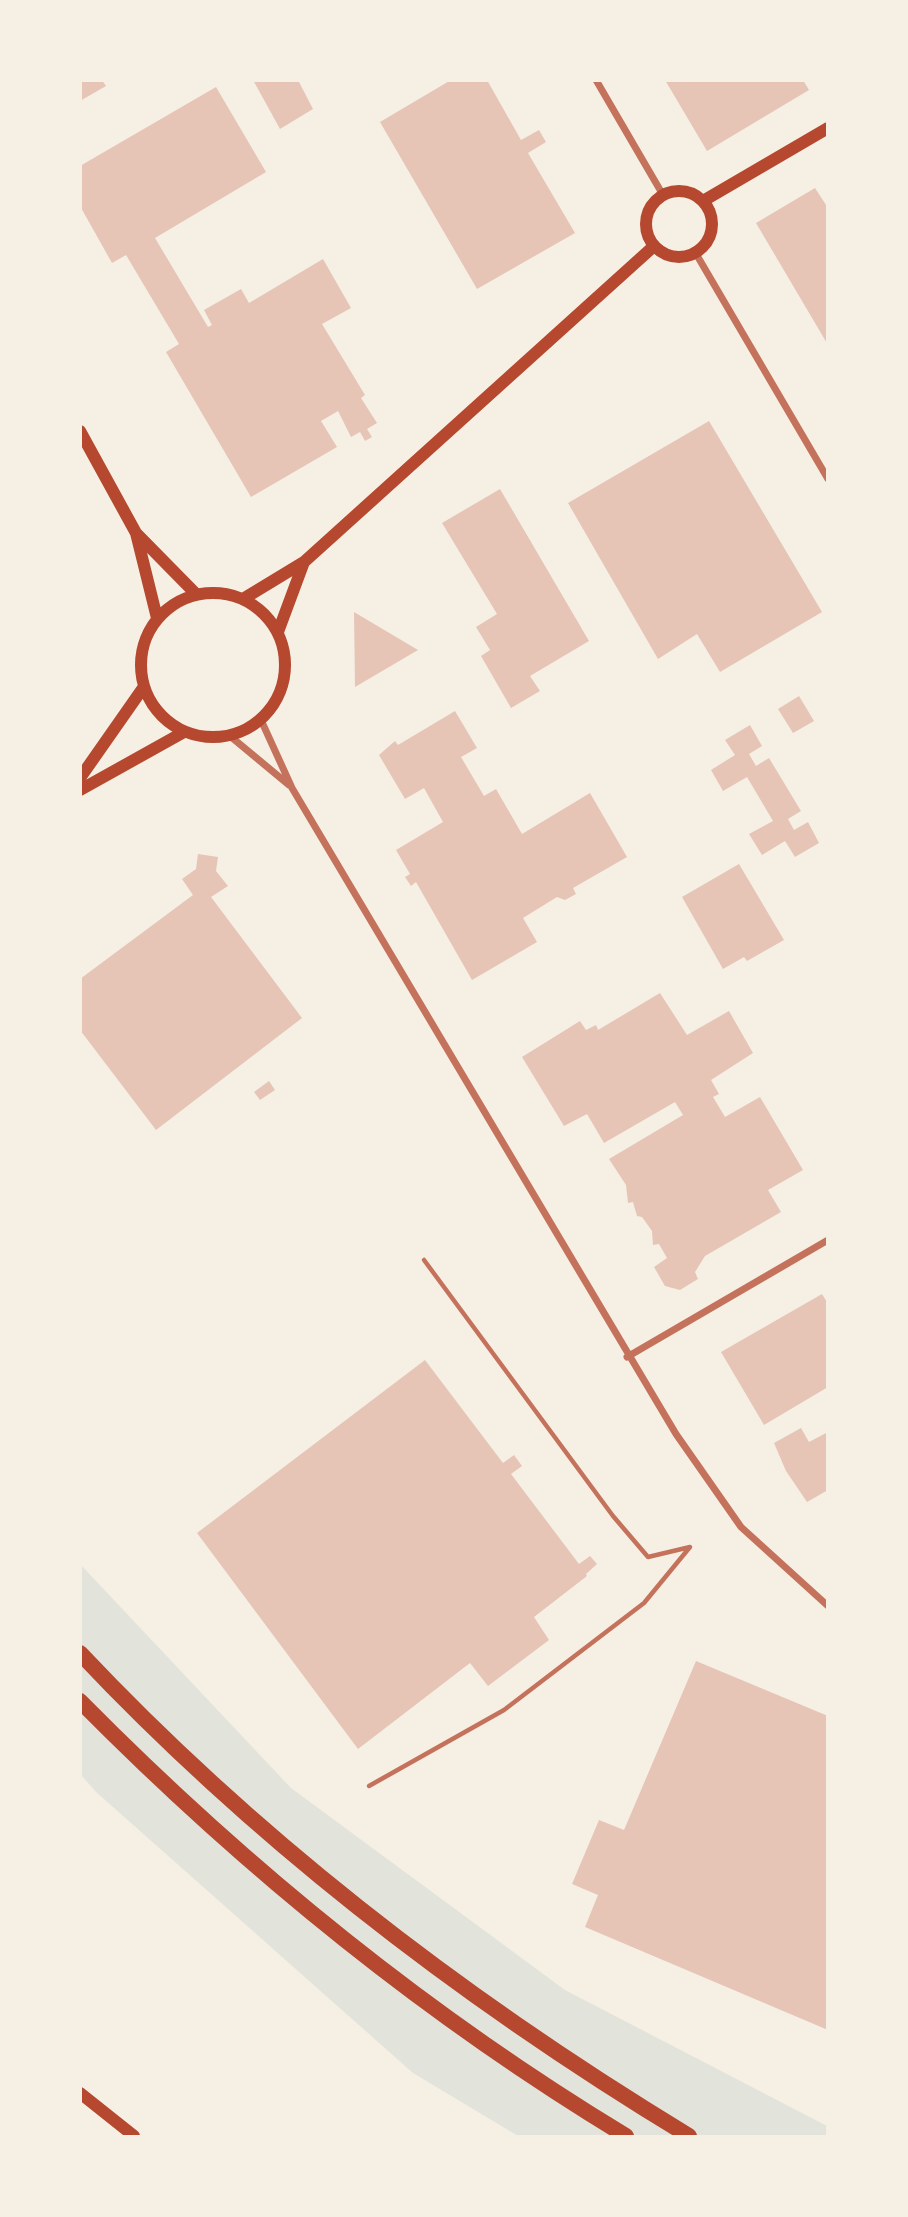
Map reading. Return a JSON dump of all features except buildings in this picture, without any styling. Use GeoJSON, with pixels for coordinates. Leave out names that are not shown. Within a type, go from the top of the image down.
{"type":"FeatureCollection","features":[{"type":"Feature","properties":{"kind":"highway"},"geometry":{"type":"LineString","coordinates":[[80,1653],[162,1737],[328,1886],[504,2018],[690,2137]]}},
{"type":"Feature","properties":{"kind":"highway"},"geometry":{"type":"LineString","coordinates":[[80,1701],[228,1843],[388,1975],[487,2047],[626,2137]]}},
{"type":"Feature","properties":{"kind":"main road"},"geometry":{"type":"LineString","coordinates":[[703,201],[828,128]]}},
{"type":"Feature","properties":{"kind":"main road"},"geometry":{"type":"LineString","coordinates":[[684,191],[703,201],[712,223],[710,234],[695,252],[674,256],[654,246],[647,233],[646,218],[652,205],[663,195],[684,191]]}},
{"type":"Feature","properties":{"kind":"main road"},"geometry":{"type":"LineString","coordinates":[[243,599],[304,562],[654,246]]}},
{"type":"Feature","properties":{"kind":"main road"},"geometry":{"type":"LineString","coordinates":[[80,431],[136,533],[157,618]]}},
{"type":"Feature","properties":{"kind":"main road"},"geometry":{"type":"LineString","coordinates":[[136,533],[196,594]]}},
{"type":"Feature","properties":{"kind":"main road"},"geometry":{"type":"LineString","coordinates":[[278,632],[304,562]]}},
{"type":"Feature","properties":{"kind":"main road"},"geometry":{"type":"LineString","coordinates":[[220,592],[243,599],[263,612],[278,632],[285,655],[285,679],[276,701],[261,720],[230,737],[207,738],[184,733],[159,715],[143,688],[141,651],[157,618],[196,594],[220,592]]}},
{"type":"Feature","properties":{"kind":"main road"},"geometry":{"type":"LineString","coordinates":[[80,778],[143,688]]}},
{"type":"Feature","properties":{"kind":"main road"},"geometry":{"type":"LineString","coordinates":[[80,790],[184,733]]}},
{"type":"Feature","properties":{"kind":"main road"},"geometry":{"type":"LineString","coordinates":[[80,2093],[134,2137]]}},
{"type":"Feature","properties":{"kind":"street"},"geometry":{"type":"LineString","coordinates":[[596,80],[663,195]]}},
{"type":"Feature","properties":{"kind":"street"},"geometry":{"type":"LineString","coordinates":[[695,252],[828,479]]}},
{"type":"Feature","properties":{"kind":"street"},"geometry":{"type":"LineString","coordinates":[[261,720],[292,788],[627,1357],[676,1434],[741,1527],[828,1606]]}},
{"type":"Feature","properties":{"kind":"street"},"geometry":{"type":"LineString","coordinates":[[230,737],[292,788]]}},
{"type":"Feature","properties":{"kind":"street"},"geometry":{"type":"LineString","coordinates":[[627,1357],[828,1240]]}},
{"type":"Feature","properties":{"kind":"lane"},"geometry":{"type":"LineString","coordinates":[[369,1786],[505,1710],[644,1603],[690,1547],[648,1557],[613,1516],[424,1260]]}},
{"type":"Feature","properties":{"kind":"shaded area"},"geometry":{"type":"Polygon","coordinates":[[[80,1564],[291,1788],[565,1990],[827,2126],[827,2136],[518,2136],[413,2073],[96,1792],[81,1775],[80,1564]]]}}]}
